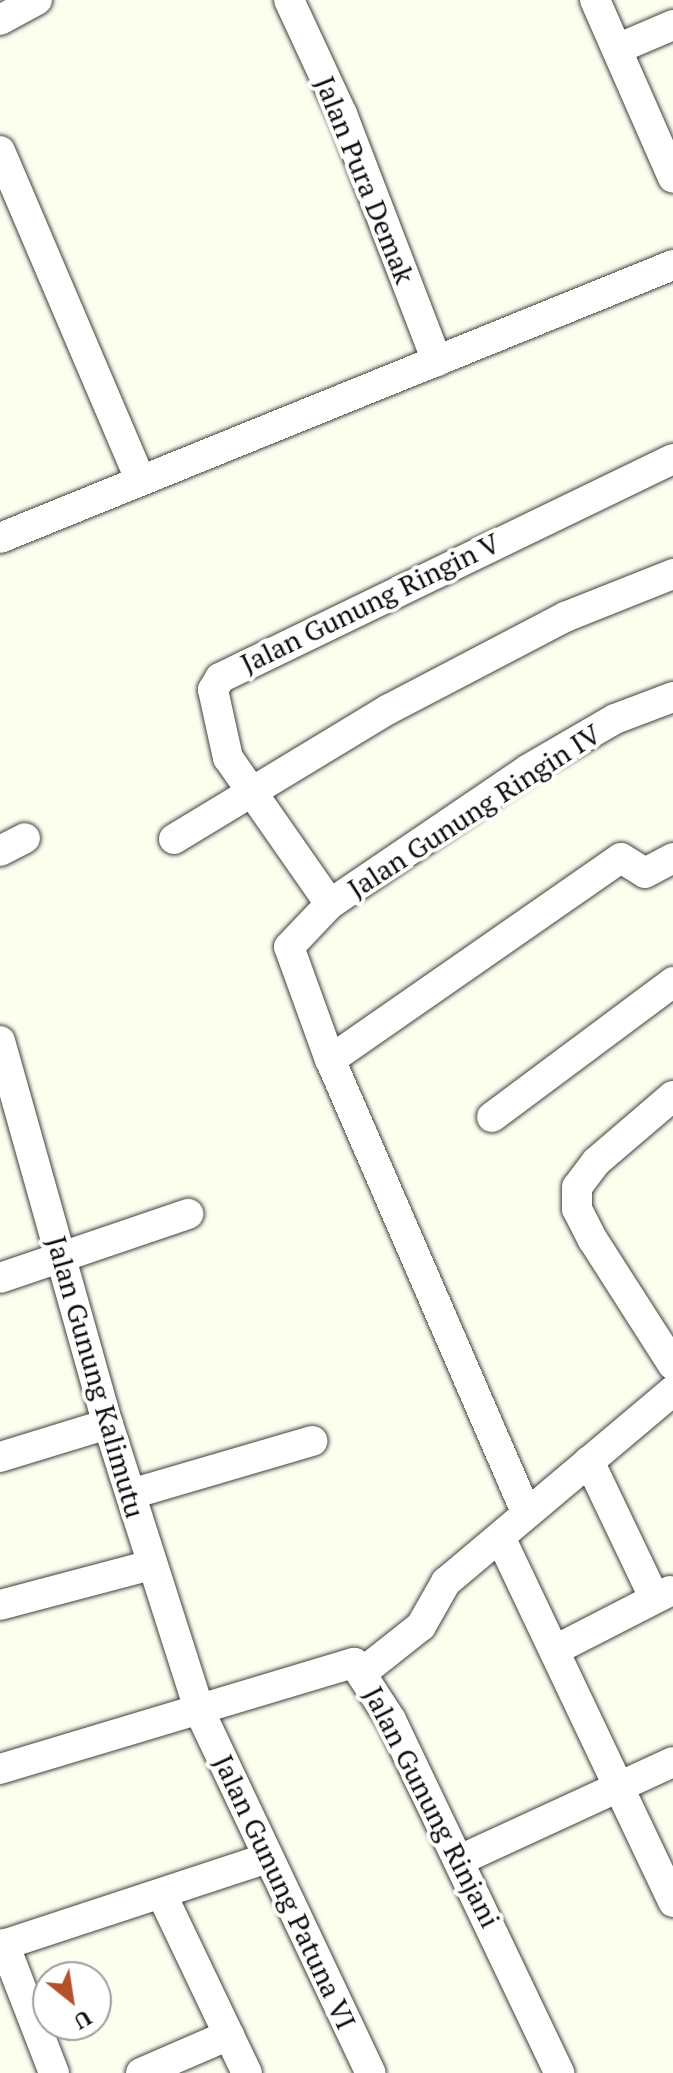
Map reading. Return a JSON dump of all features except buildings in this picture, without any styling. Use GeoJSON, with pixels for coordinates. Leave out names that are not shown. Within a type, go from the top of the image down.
{"type":"FeatureCollection","features":[{"type":"Feature","properties":{"kind":"street"},"geometry":{"type":"LineString","coordinates":[[0,20],[37,0]]}},
{"type":"Feature","properties":{"kind":"street","name":"Jalan Pura Demak"},"geometry":{"type":"LineString","coordinates":[[289,0],[342,114],[437,361]]}},
{"type":"Feature","properties":{"kind":"street"},"geometry":{"type":"LineString","coordinates":[[595,0],[672,171]]}},
{"type":"Feature","properties":{"kind":"street"},"geometry":{"type":"LineString","coordinates":[[617,49],[673,25]]}},
{"type":"Feature","properties":{"kind":"street"},"geometry":{"type":"LineString","coordinates":[[0,151],[140,480]]}},
{"type":"Feature","properties":{"kind":"street"},"geometry":{"type":"LineString","coordinates":[[0,538],[673,265]]}},
{"type":"Feature","properties":{"kind":"street","name":"Jalan Gunung Ringin V"},"geometry":{"type":"LineString","coordinates":[[330,904],[250,797],[228,758],[213,690],[231,669],[673,459]]}},
{"type":"Feature","properties":{"kind":"street"},"geometry":{"type":"LineString","coordinates":[[174,839],[250,797],[389,709],[565,617],[673,574]]}},
{"type":"Feature","properties":{"kind":"street","name":"Jalan Gunung Ringin IV"},"geometry":{"type":"LineString","coordinates":[[330,1060],[289,947],[330,904],[527,770],[615,719],[673,697]]}},
{"type":"Feature","properties":{"kind":"street"},"geometry":{"type":"LineString","coordinates":[[526,1512],[330,1060],[621,858],[645,873],[673,858]]}},
{"type":"Feature","properties":{"kind":"street"},"geometry":{"type":"LineString","coordinates":[[492,1117],[673,982]]}},
{"type":"Feature","properties":{"kind":"street","name":"Jalan Gunung Kalimutu"},"geometry":{"type":"LineString","coordinates":[[0,1041],[10,1115],[61,1257],[151,1565],[200,1712]]}},
{"type":"Feature","properties":{"kind":"street"},"geometry":{"type":"LineString","coordinates":[[673,1096],[596,1162],[577,1187],[577,1209],[593,1240],[673,1365]]}},
{"type":"Feature","properties":{"kind":"street"},"geometry":{"type":"LineString","coordinates":[[0,1278],[188,1214]]}},
{"type":"Feature","properties":{"kind":"street"},"geometry":{"type":"LineString","coordinates":[[363,1672],[421,1626],[436,1593],[526,1512],[673,1391]]}},
{"type":"Feature","properties":{"kind":"street"},"geometry":{"type":"LineString","coordinates":[[0,1457],[108,1424]]}},
{"type":"Feature","properties":{"kind":"street"},"geometry":{"type":"LineString","coordinates":[[131,1494],[312,1441]]}},
{"type":"Feature","properties":{"kind":"street"},"geometry":{"type":"LineString","coordinates":[[555,1650],[663,1593],[589,1461]]}},
{"type":"Feature","properties":{"kind":"street"},"geometry":{"type":"LineString","coordinates":[[500,1537],[621,1786],[673,1902]]}},
{"type":"Feature","properties":{"kind":"street"},"geometry":{"type":"LineString","coordinates":[[0,1605],[151,1565]]}},
{"type":"Feature","properties":{"kind":"street","name":"Jalan Gunung Rinjani"},"geometry":{"type":"LineString","coordinates":[[0,1769],[200,1712],[345,1662],[363,1672],[460,1860],[559,2073]]}},
{"type":"Feature","properties":{"kind":"street","name":"Jalan Gunung Patuna VI"},"geometry":{"type":"LineString","coordinates":[[200,1712],[371,2073]]}},
{"type":"Feature","properties":{"kind":"street"},"geometry":{"type":"LineString","coordinates":[[460,1860],[673,1762]]}},
{"type":"Feature","properties":{"kind":"street"},"geometry":{"type":"LineString","coordinates":[[54,2073],[2,1945],[162,1895],[267,1858]]}},
{"type":"Feature","properties":{"kind":"street"},"geometry":{"type":"LineString","coordinates":[[162,1895],[247,2073]]}},
{"type":"Feature","properties":{"kind":"street"},"geometry":{"type":"LineString","coordinates":[[141,2073],[229,2035]]}}]}
